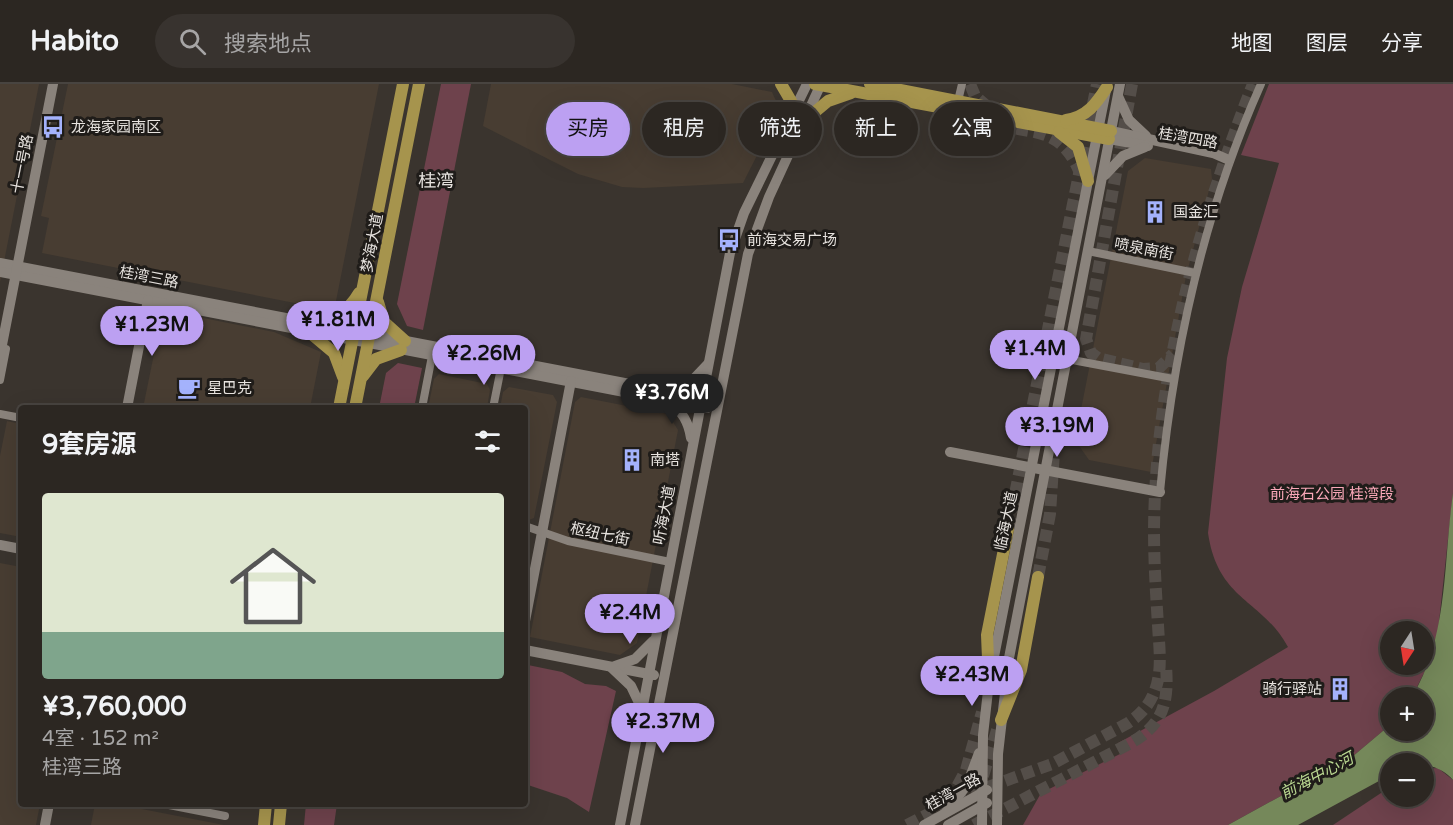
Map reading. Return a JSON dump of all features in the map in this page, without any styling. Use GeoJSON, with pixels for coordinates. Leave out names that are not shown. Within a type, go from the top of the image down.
{"type":"FeatureCollection","features":[{"type":"Feature","properties":{"kind":"main road","name":"十一号路"},"geometry":{"type":"LineString","coordinates":[[0,355],[55,84]]}},
{"type":"Feature","properties":{"kind":"main road","name":"梦海大道"},"geometry":{"type":"LineString","coordinates":[[340,405],[403,84]]}},
{"type":"Feature","properties":{"kind":"main road","name":"梦海大道"},"geometry":{"type":"LineString","coordinates":[[356,405],[419,84]]}},
{"type":"Feature","properties":{"kind":"main road"},"geometry":{"type":"LineString","coordinates":[[781,84],[791,102]]}},
{"type":"Feature","properties":{"kind":"main road","name":"听海大道"},"geometry":{"type":"LineString","coordinates":[[798,102],[807,84]]}},
{"type":"Feature","properties":{"kind":"main road","name":"听海大道"},"geometry":{"type":"LineString","coordinates":[[812,102],[819,84]]}},
{"type":"Feature","properties":{"kind":"main road","name":"桂湾四路"},"geometry":{"type":"LineString","coordinates":[[819,84],[1054,124],[1229,160]]}},
{"type":"Feature","properties":{"kind":"main road","name":"临海大道"},"geometry":{"type":"LineString","coordinates":[[982,825],[983,735],[989,682],[1088,181],[1118,96],[1120,84]]}},
{"type":"Feature","properties":{"kind":"main road","name":"桂湾四路"},"geometry":{"type":"LineString","coordinates":[[874,85],[958,101],[1054,124]]}},
{"type":"Feature","properties":{"kind":"main road"},"geometry":{"type":"LineString","coordinates":[[1054,124],[1083,115],[1096,105],[1107,85]]}},
{"type":"Feature","properties":{"kind":"main road","name":"临海大道"},"geometry":{"type":"LineString","coordinates":[[997,825],[996,785],[1001,720],[1011,646],[1102,180],[1107,85]]}},
{"type":"Feature","properties":{"kind":"main road"},"geometry":{"type":"LineString","coordinates":[[822,106],[828,101],[856,92]]}},
{"type":"Feature","properties":{"kind":"main road"},"geometry":{"type":"LineString","coordinates":[[1102,180],[1123,156],[1151,143],[1130,121],[1118,96]]}},
{"type":"Feature","properties":{"kind":"main road"},"geometry":{"type":"LineString","coordinates":[[1054,124],[1078,147],[1088,181]]}},
{"type":"Feature","properties":{"kind":"main road","name":"听海大道"},"geometry":{"type":"LineString","coordinates":[[620,825],[722,292],[737,232],[772,156]]}},
{"type":"Feature","properties":{"kind":"main road","name":"听海大道"},"geometry":{"type":"LineString","coordinates":[[635,825],[748,254],[769,197],[788,156]]}},
{"type":"Feature","properties":{"kind":"main road","name":"桂湾三路"},"geometry":{"type":"LineString","coordinates":[[1,268],[717,405]]}},
{"type":"Feature","properties":{"kind":"main road"},"geometry":{"type":"LineString","coordinates":[[344,382],[342,370],[334,353],[309,327],[342,313],[363,287]]}},
{"type":"Feature","properties":{"kind":"main road","name":"桂湾三路"},"geometry":{"type":"LineString","coordinates":[[112,289],[148,300],[309,327]]}},
{"type":"Feature","properties":{"kind":"main road"},"geometry":{"type":"LineString","coordinates":[[359,385],[367,369],[376,359],[403,345],[384,322],[379,306],[378,290]]}},
{"type":"Feature","properties":{"kind":"main road"},"geometry":{"type":"LineString","coordinates":[[128,405],[148,300]]}},
{"type":"Feature","properties":{"kind":"main road","name":"桂湾三路"},"geometry":{"type":"LineString","coordinates":[[403,345],[432,356],[662,395]]}},
{"type":"Feature","properties":{"kind":"main road"},"geometry":{"type":"LineString","coordinates":[[662,395],[688,385],[711,359]]}},
{"type":"Feature","properties":{"kind":"main road"},"geometry":{"type":"LineString","coordinates":[[528,605],[571,381]]}},
{"type":"Feature","properties":{"kind":"main road"},"geometry":{"type":"LineString","coordinates":[[662,395],[680,411],[690,430],[692,446]]}},
{"type":"Feature","properties":{"kind":"main road"},"geometry":{"type":"LineString","coordinates":[[950,452],[1160,492]]}},
{"type":"Feature","properties":{"kind":"main road"},"geometry":{"type":"LineString","coordinates":[[989,682],[987,634],[1008,529]]}},
{"type":"Feature","properties":{"kind":"main road"},"geometry":{"type":"LineString","coordinates":[[0,545],[18,548]]}},
{"type":"Feature","properties":{"kind":"main road"},"geometry":{"type":"LineString","coordinates":[[1001,720],[1021,670],[1038,577]]}},
{"type":"Feature","properties":{"kind":"main road"},"geometry":{"type":"LineString","coordinates":[[611,667],[625,664],[643,654],[657,633]]}},
{"type":"Feature","properties":{"kind":"main road"},"geometry":{"type":"LineString","coordinates":[[528,651],[663,677]]}},
{"type":"Feature","properties":{"kind":"main road"},"geometry":{"type":"LineString","coordinates":[[611,667],[631,686],[642,711]]}},
{"type":"Feature","properties":{"kind":"main road"},"geometry":{"type":"LineString","coordinates":[[946,812],[967,785],[983,735]]}},
{"type":"Feature","properties":{"kind":"main road","name":"桂湾一路"},"geometry":{"type":"LineString","coordinates":[[924,825],[996,785]]}},
{"type":"Feature","properties":{"kind":"main road","name":"桂湾一路"},"geometry":{"type":"LineString","coordinates":[[948,825],[996,798]]}},
{"type":"Feature","properties":{"kind":"main road"},"geometry":{"type":"LineString","coordinates":[[45,825],[48,807]]}},
{"type":"Feature","properties":{"kind":"main road"},"geometry":{"type":"LineString","coordinates":[[264,825],[266,807]]}},
{"type":"Feature","properties":{"kind":"main road"},"geometry":{"type":"LineString","coordinates":[[279,825],[281,807]]}},
{"type":"Feature","properties":{"kind":"street"},"geometry":{"type":"LineString","coordinates":[[0,380],[55,84]]}},
{"type":"Feature","properties":{"kind":"street"},"geometry":{"type":"LineString","coordinates":[[958,101],[962,84]]}},
{"type":"Feature","properties":{"kind":"street"},"geometry":{"type":"LineString","coordinates":[[1160,492],[1173,380],[1196,273],[1229,160],[1261,84]]}},
{"type":"Feature","properties":{"kind":"street","name":"喷泉南街"},"geometry":{"type":"LineString","coordinates":[[1088,251],[1196,273]]}},
{"type":"Feature","properties":{"kind":"street"},"geometry":{"type":"LineString","coordinates":[[423,405],[432,356]]}},
{"type":"Feature","properties":{"kind":"street"},"geometry":{"type":"LineString","coordinates":[[1067,359],[1173,380]]}},
{"type":"Feature","properties":{"kind":"street"},"geometry":{"type":"LineString","coordinates":[[494,405],[501,368]]}},
{"type":"Feature","properties":{"kind":"street"},"geometry":{"type":"LineString","coordinates":[[0,414],[18,417]]}},
{"type":"Feature","properties":{"kind":"street","name":"枢纽七街"},"geometry":{"type":"LineString","coordinates":[[528,527],[577,543],[670,562]]}},
{"type":"Feature","properties":{"kind":"street"},"geometry":{"type":"LineString","coordinates":[[179,807],[225,816]]}},
{"type":"Feature","properties":{"kind":"shaded area"},"geometry":{"type":"Polygon","coordinates":[[[0,84],[39,84],[0,282],[0,84]]]}},
{"type":"Feature","properties":{"kind":"shaded area"},"geometry":{"type":"Polygon","coordinates":[[[68,84],[379,84],[336,301],[325,309],[42,253],[49,218],[41,216],[68,84]]]}},
{"type":"Feature","properties":{"kind":"shaded area"},"geometry":{"type":"Polygon","coordinates":[[[491,84],[732,84],[772,92],[776,102],[738,102],[738,156],[757,156],[743,183],[622,187],[578,174],[483,126],[491,84]]]}},
{"type":"Feature","properties":{"kind":"shaded area"},"geometry":{"type":"Polygon","coordinates":[[[1145,158],[1211,169],[1212,179],[1186,276],[1151,472],[1089,460],[1075,440],[1128,171],[1145,158]]]}},
{"type":"Feature","properties":{"kind":"shaded area"},"geometry":{"type":"Polygon","coordinates":[[[163,310],[274,332],[321,352],[311,405],[144,405],[163,310]]]}},
{"type":"Feature","properties":{"kind":"shaded area"},"geometry":{"type":"Polygon","coordinates":[[[439,374],[487,384],[490,390],[488,405],[429,405],[434,379],[439,374]]]}},
{"type":"Feature","properties":{"kind":"shaded area"},"geometry":{"type":"Polygon","coordinates":[[[509,387],[553,395],[557,402],[534,518],[529,520],[528,405],[501,405],[503,392],[509,387]]]}},
{"type":"Feature","properties":{"kind":"shaded area"},"geometry":{"type":"Polygon","coordinates":[[[581,397],[668,414],[678,430],[637,643],[620,655],[530,637],[575,402],[581,397]]]}},
{"type":"Feature","properties":{"kind":"shaded area"},"geometry":{"type":"Polygon","coordinates":[[[7,421],[18,423],[18,536],[0,533],[0,456],[7,421]]]}},
{"type":"Feature","properties":{"kind":"shaded area"},"geometry":{"type":"Polygon","coordinates":[[[1453,493],[1453,780],[1434,768],[1434,753],[1380,753],[1380,780],[1298,825],[1228,825],[1352,757],[1380,733],[1380,741],[1434,741],[1434,687],[1417,687],[1423,675],[1434,675],[1434,645],[1443,598],[1453,493]]]}},
{"type":"Feature","properties":{"kind":"shaded area"},"geometry":{"type":"Polygon","coordinates":[[[0,563],[18,566],[18,807],[39,807],[36,825],[0,825],[0,563]]]}},
{"type":"Feature","properties":{"kind":"shaded area"},"geometry":{"type":"Polygon","coordinates":[[[94,807],[131,807],[224,825],[91,825],[94,807]]]}},
{"type":"Feature","properties":{"kind":"green space"},"geometry":{"type":"Polygon","coordinates":[[[441,84],[471,84],[423,330],[407,326],[397,304],[441,84]]]}},
{"type":"Feature","properties":{"kind":"green space","name":"前海石公园 桂湾段"},"geometry":{"type":"Polygon","coordinates":[[[1269,84],[1453,84],[1453,493],[1438,631],[1434,643],[1434,621],[1380,621],[1380,675],[1423,675],[1417,687],[1380,687],[1380,733],[1352,757],[1228,825],[1023,825],[1041,793],[1122,753],[1118,743],[1214,691],[1288,647],[1278,631],[1242,598],[1221,573],[1213,555],[1208,533],[1227,358],[1242,287],[1279,163],[1241,155],[1269,84]]]}},
{"type":"Feature","properties":{"kind":"green space"},"geometry":{"type":"Polygon","coordinates":[[[398,363],[422,368],[415,405],[380,405],[386,373],[398,363]]]}},
{"type":"Feature","properties":{"kind":"green space"},"geometry":{"type":"Polygon","coordinates":[[[528,665],[562,672],[585,684],[606,686],[616,691],[589,812],[567,798],[528,785],[528,665]]]}},
{"type":"Feature","properties":{"kind":"green space"},"geometry":{"type":"Polygon","coordinates":[[[1434,768],[1438,768],[1453,780],[1453,825],[1333,825],[1380,794],[1380,807],[1434,807],[1434,768]]]}},
{"type":"Feature","properties":{"kind":"green space"},"geometry":{"type":"Polygon","coordinates":[[[306,807],[337,807],[334,825],[304,825],[306,807]]]}},
{"type":"Feature","properties":{"kind":"tunnel"},"geometry":{"type":"LineString","coordinates":[[970,84],[975,96],[982,102]]}},
{"type":"Feature","properties":{"kind":"tunnel"},"geometry":{"type":"LineString","coordinates":[[1008,529],[1097,84]]}},
{"type":"Feature","properties":{"kind":"tunnel"},"geometry":{"type":"LineString","coordinates":[[1132,84],[1086,339],[1091,353],[1098,358],[1143,369],[1159,368],[1173,354]]}},
{"type":"Feature","properties":{"kind":"tunnel"},"geometry":{"type":"LineString","coordinates":[[907,825],[963,796],[1052,764],[1128,723],[1150,702],[1159,677],[1160,662],[1154,542],[1156,473],[1171,359],[1183,302],[1214,191],[1253,84]]}},
{"type":"Feature","properties":{"kind":"tunnel"},"geometry":{"type":"LineString","coordinates":[[1014,128],[1051,137],[1071,156],[1080,173]]}},
{"type":"Feature","properties":{"kind":"tunnel"},"geometry":{"type":"LineString","coordinates":[[1038,577],[1050,514],[1055,436]]}},
{"type":"Feature","properties":{"kind":"tunnel"},"geometry":{"type":"LineString","coordinates":[[974,825],[1139,738],[1156,722],[1161,713],[1166,693],[1166,666]]}},
{"type":"Feature","properties":{"kind":"tunnel"},"geometry":{"type":"LineString","coordinates":[[949,802],[966,770],[982,712]]}},
{"type":"Feature","properties":{"kind":"tunnel"},"geometry":{"type":"LineString","coordinates":[[983,776],[998,727]]}},
{"type":"Feature","properties":{"kind":"place","name":"龙海家园南区"},"geometry":{"type":"Point","coordinates":[53,127]}},
{"type":"Feature","properties":{"kind":"place","name":"国金汇"},"geometry":{"type":"Point","coordinates":[1155,212]}},
{"type":"Feature","properties":{"kind":"place","name":"前海交易广场"},"geometry":{"type":"Point","coordinates":[729,240]}},
{"type":"Feature","properties":{"kind":"place","name":"星巴克"},"geometry":{"type":"Point","coordinates":[189,388]}},
{"type":"Feature","properties":{"kind":"place","name":"南塔"},"geometry":{"type":"Point","coordinates":[632,460]}},
{"type":"Feature","properties":{"kind":"place","name":"骑行驿站"},"geometry":{"type":"Point","coordinates":[1340,689]}},
{"type":"Feature","properties":{"kind":"district","name":"桂湾"},"geometry":{"type":"Point","coordinates":[436,181]}},
{"type":"Feature","properties":{"kind":"water label","name":"前海中心河"},"geometry":{"type":"Point","coordinates":[1317,776]}}]}
